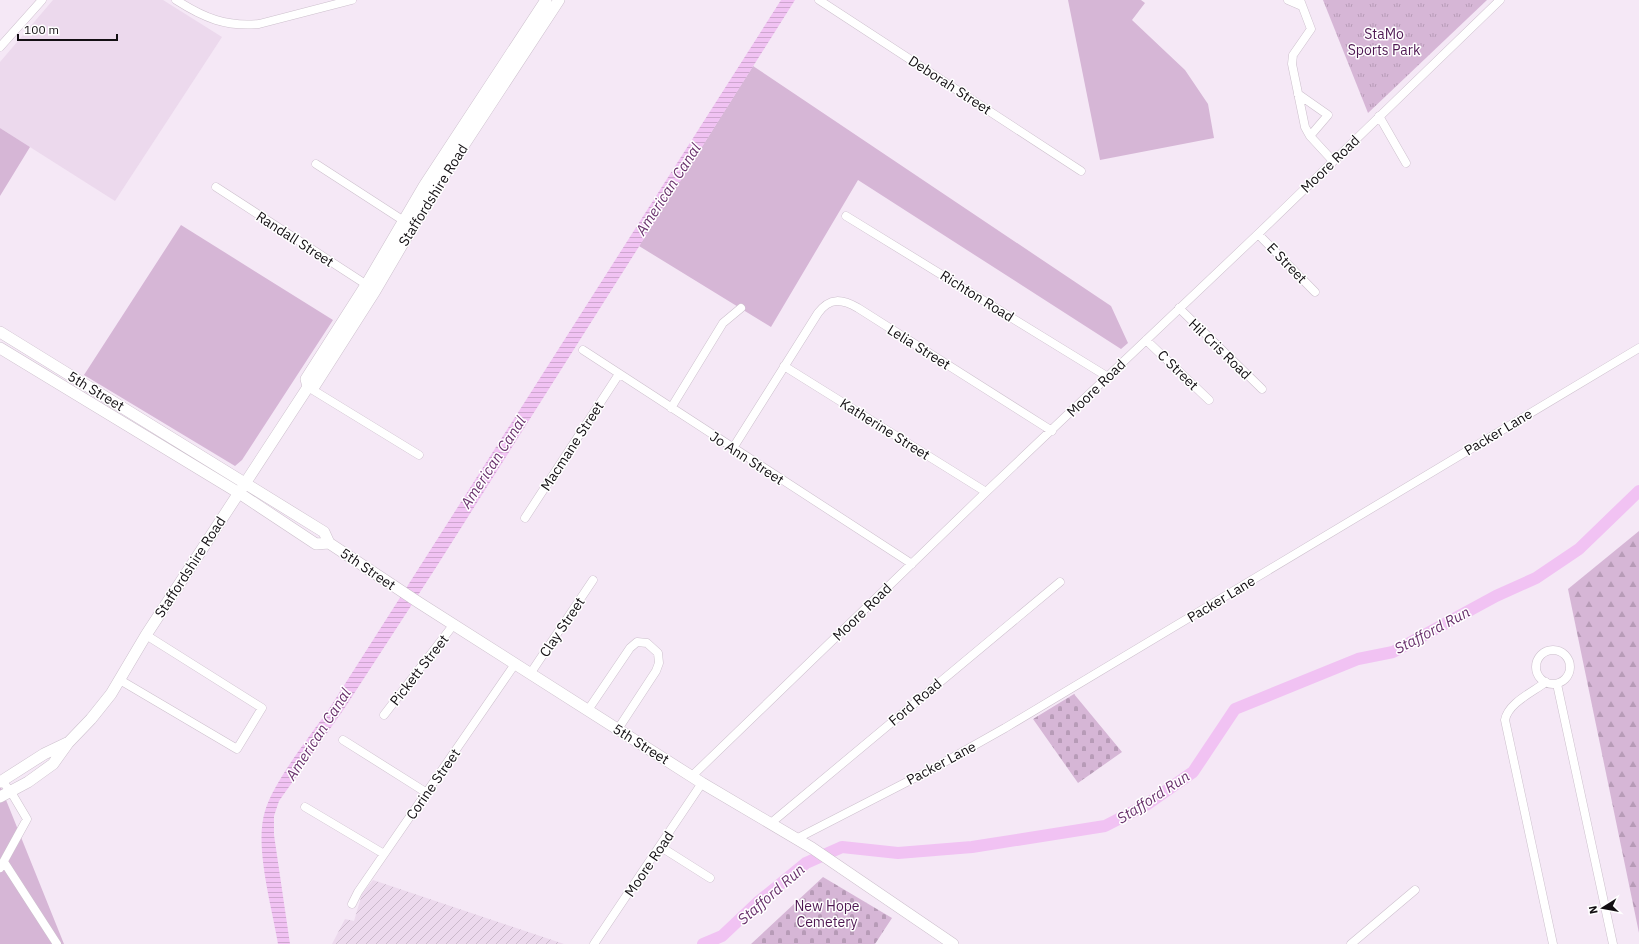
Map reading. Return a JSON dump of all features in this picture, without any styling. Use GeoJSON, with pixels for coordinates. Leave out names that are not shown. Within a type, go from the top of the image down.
{"type":"FeatureCollection","features":[{"type":"Feature","properties":{"kind":"main road","name":"Staffordshire Road"},"geometry":{"type":"LineString","coordinates":[[371,288],[404,221],[424,186],[546,0]]}},
{"type":"Feature","properties":{"kind":"main road","name":"Staffordshire Road"},"geometry":{"type":"LineString","coordinates":[[0,797],[11,792],[52,764],[68,743],[92,719],[120,680],[146,635],[308,387],[315,385],[371,288],[559,0]]}},
{"type":"Feature","properties":{"kind":"main road","name":"5th Street"},"geometry":{"type":"LineString","coordinates":[[0,332],[246,482],[324,532],[329,543],[399,590],[702,783],[812,848],[953,944]]}},
{"type":"Feature","properties":{"kind":"main road"},"geometry":{"type":"LineString","coordinates":[[4,351],[11,339]]}},
{"type":"Feature","properties":{"kind":"main road","name":"5th Street"},"geometry":{"type":"LineString","coordinates":[[4,351],[176,455],[316,544],[329,543]]}},
{"type":"Feature","properties":{"kind":"main road"},"geometry":{"type":"LineString","coordinates":[[73,393],[80,381]]}},
{"type":"Feature","properties":{"kind":"main road"},"geometry":{"type":"LineString","coordinates":[[135,431],[142,419]]}},
{"type":"Feature","properties":{"kind":"main road"},"geometry":{"type":"LineString","coordinates":[[176,455],[182,444]]}},
{"type":"Feature","properties":{"kind":"main road"},"geometry":{"type":"LineString","coordinates":[[288,525],[292,512]]}},
{"type":"Feature","properties":{"kind":"main road","name":"Staffordshire Road"},"geometry":{"type":"LineString","coordinates":[[1,782],[44,754],[68,743]]}},
{"type":"Feature","properties":{"kind":"street"},"geometry":{"type":"LineString","coordinates":[[0,47],[42,0]]}},
{"type":"Feature","properties":{"kind":"street"},"geometry":{"type":"LineString","coordinates":[[176,0],[207,18],[246,25],[259,24],[352,0]]}},
{"type":"Feature","properties":{"kind":"street","name":"Deborah Street"},"geometry":{"type":"LineString","coordinates":[[819,0],[1081,171]]}},
{"type":"Feature","properties":{"kind":"street"},"geometry":{"type":"LineString","coordinates":[[1288,0],[1301,3],[1311,29],[1292,60],[1305,127],[1310,136],[1333,161]]}},
{"type":"Feature","properties":{"kind":"street","name":"Moore Road"},"geometry":{"type":"LineString","coordinates":[[692,776],[1500,0]]}},
{"type":"Feature","properties":{"kind":"street"},"geometry":{"type":"LineString","coordinates":[[1298,94],[1328,116],[1310,136]]}},
{"type":"Feature","properties":{"kind":"street"},"geometry":{"type":"LineString","coordinates":[[1379,116],[1406,163]]}},
{"type":"Feature","properties":{"kind":"street"},"geometry":{"type":"LineString","coordinates":[[316,164],[404,221]]}},
{"type":"Feature","properties":{"kind":"street","name":"Randall Street"},"geometry":{"type":"LineString","coordinates":[[216,187],[371,288]]}},
{"type":"Feature","properties":{"kind":"street","name":"Richton Road"},"geometry":{"type":"LineString","coordinates":[[846,216],[1108,377]]}},
{"type":"Feature","properties":{"kind":"street","name":"E Street"},"geometry":{"type":"LineString","coordinates":[[1258,234],[1315,292]]}},
{"type":"Feature","properties":{"kind":"street","name":"Lelia Street"},"geometry":{"type":"LineString","coordinates":[[733,448],[823,306],[835,300],[845,301],[1052,431]]}},
{"type":"Feature","properties":{"kind":"street"},"geometry":{"type":"LineString","coordinates":[[671,408],[723,323],[741,308]]}},
{"type":"Feature","properties":{"kind":"street","name":"Hil Cris Road"},"geometry":{"type":"LineString","coordinates":[[1178,308],[1262,389]]}},
{"type":"Feature","properties":{"kind":"street","name":"C Street"},"geometry":{"type":"LineString","coordinates":[[1146,340],[1209,400]]}},
{"type":"Feature","properties":{"kind":"street","name":"Packer Lane"},"geometry":{"type":"LineString","coordinates":[[796,839],[934,768],[1018,721],[1639,348]]}},
{"type":"Feature","properties":{"kind":"street","name":"Jo Ann Street"},"geometry":{"type":"LineString","coordinates":[[582,350],[912,564]]}},
{"type":"Feature","properties":{"kind":"street","name":"Katherine Street"},"geometry":{"type":"LineString","coordinates":[[784,366],[986,492]]}},
{"type":"Feature","properties":{"kind":"street","name":"Macmane Street"},"geometry":{"type":"LineString","coordinates":[[525,518],[619,374]]}},
{"type":"Feature","properties":{"kind":"street"},"geometry":{"type":"LineString","coordinates":[[308,387],[419,455]]}},
{"type":"Feature","properties":{"kind":"street","name":"Clay Street"},"geometry":{"type":"LineString","coordinates":[[530,674],[593,580]]}},
{"type":"Feature","properties":{"kind":"street","name":"Ford Road"},"geometry":{"type":"LineString","coordinates":[[770,823],[1060,582]]}},
{"type":"Feature","properties":{"kind":"street","name":"Pickett Street"},"geometry":{"type":"LineString","coordinates":[[384,715],[454,624]]}},
{"type":"Feature","properties":{"kind":"street"},"geometry":{"type":"LineString","coordinates":[[120,680],[237,749],[262,708],[146,635]]}},
{"type":"Feature","properties":{"kind":"street"},"geometry":{"type":"LineString","coordinates":[[588,710],[630,648],[637,642],[647,643],[658,653],[659,663],[656,671],[618,729]]}},
{"type":"Feature","properties":{"kind":"street"},"geometry":{"type":"LineString","coordinates":[[1550,649],[1559,650],[1567,655],[1571,663],[1570,673],[1565,680],[1557,684],[1546,682],[1540,678],[1536,670],[1537,661],[1542,653],[1550,649]]}},
{"type":"Feature","properties":{"kind":"street","name":"Corine Street"},"geometry":{"type":"LineString","coordinates":[[352,904],[358,892],[515,664]]}},
{"type":"Feature","properties":{"kind":"street"},"geometry":{"type":"LineString","coordinates":[[1546,682],[1511,708],[1506,714],[1505,720],[1553,944]]}},
{"type":"Feature","properties":{"kind":"street"},"geometry":{"type":"LineString","coordinates":[[1557,684],[1613,944]]}},
{"type":"Feature","properties":{"kind":"street"},"geometry":{"type":"LineString","coordinates":[[343,740],[427,793]]}},
{"type":"Feature","properties":{"kind":"street"},"geometry":{"type":"LineString","coordinates":[[1,782],[11,792],[26,819],[2,865],[57,944]]}},
{"type":"Feature","properties":{"kind":"street","name":"Moore Road"},"geometry":{"type":"LineString","coordinates":[[594,944],[661,847],[702,783]]}},
{"type":"Feature","properties":{"kind":"street"},"geometry":{"type":"LineString","coordinates":[[305,807],[384,854]]}},
{"type":"Feature","properties":{"kind":"street"},"geometry":{"type":"LineString","coordinates":[[661,847],[710,878]]}},
{"type":"Feature","properties":{"kind":"street"},"geometry":{"type":"LineString","coordinates":[[1351,944],[1415,890]]}},
{"type":"Feature","properties":{"kind":"shaded area"},"geometry":{"type":"Polygon","coordinates":[[[53,0],[163,0],[222,37],[115,201],[0,128],[0,62],[53,0]]]}},
{"type":"Feature","properties":{"kind":"shaded area"},"geometry":{"type":"Polygon","coordinates":[[[373,880],[564,944],[332,944],[345,919],[354,921],[362,894],[373,880]]]}},
{"type":"Feature","properties":{"kind":"green space"},"geometry":{"type":"Polygon","coordinates":[[[1068,0],[1141,0],[1145,3],[1132,20],[1185,70],[1208,104],[1214,138],[1100,160],[1068,0]]]}},
{"type":"Feature","properties":{"kind":"green space","name":"StaMo Sports Park"},"geometry":{"type":"Polygon","coordinates":[[[1323,0],[1487,0],[1368,113],[1323,0]]]}},
{"type":"Feature","properties":{"kind":"green space"},"geometry":{"type":"Polygon","coordinates":[[[753,66],[1111,306],[1128,343],[1121,349],[858,180],[771,327],[639,246],[753,66]]]}},
{"type":"Feature","properties":{"kind":"green space"},"geometry":{"type":"Polygon","coordinates":[[[0,128],[30,147],[0,196],[0,128]]]}},
{"type":"Feature","properties":{"kind":"green space"},"geometry":{"type":"Polygon","coordinates":[[[181,225],[333,320],[242,460],[235,466],[84,375],[181,225]]]}},
{"type":"Feature","properties":{"kind":"green space"},"geometry":{"type":"Polygon","coordinates":[[[1639,531],[1639,933],[1568,589],[1639,531]]]}},
{"type":"Feature","properties":{"kind":"green space"},"geometry":{"type":"Polygon","coordinates":[[[1074,694],[1122,752],[1078,783],[1033,719],[1074,694]]]}},
{"type":"Feature","properties":{"kind":"green space"},"geometry":{"type":"Polygon","coordinates":[[[0,785],[64,944],[0,944],[0,785]]]}},
{"type":"Feature","properties":{"kind":"green space","name":"New Hope Cemetery"},"geometry":{"type":"Polygon","coordinates":[[[823,877],[892,918],[875,944],[751,944],[823,877]]]}},
{"type":"Feature","properties":{"kind":"water","name":"American Canal"},"geometry":{"type":"Polygon","coordinates":[[[781,0],[795,0],[435,569],[344,709],[279,801],[274,816],[274,835],[290,944],[278,944],[265,877],[262,841],[262,825],[265,811],[276,786],[293,759],[329,709],[781,0]]]}},
{"type":"Feature","properties":{"kind":"waterway","name":"Stafford Run"},"geometry":{"type":"LineString","coordinates":[[703,944],[722,936],[757,903],[806,863],[842,847],[898,853],[972,847],[1105,826],[1146,805],[1193,772],[1235,709],[1358,659],[1393,652],[1496,596],[1536,578],[1579,549],[1639,491]]}}]}
